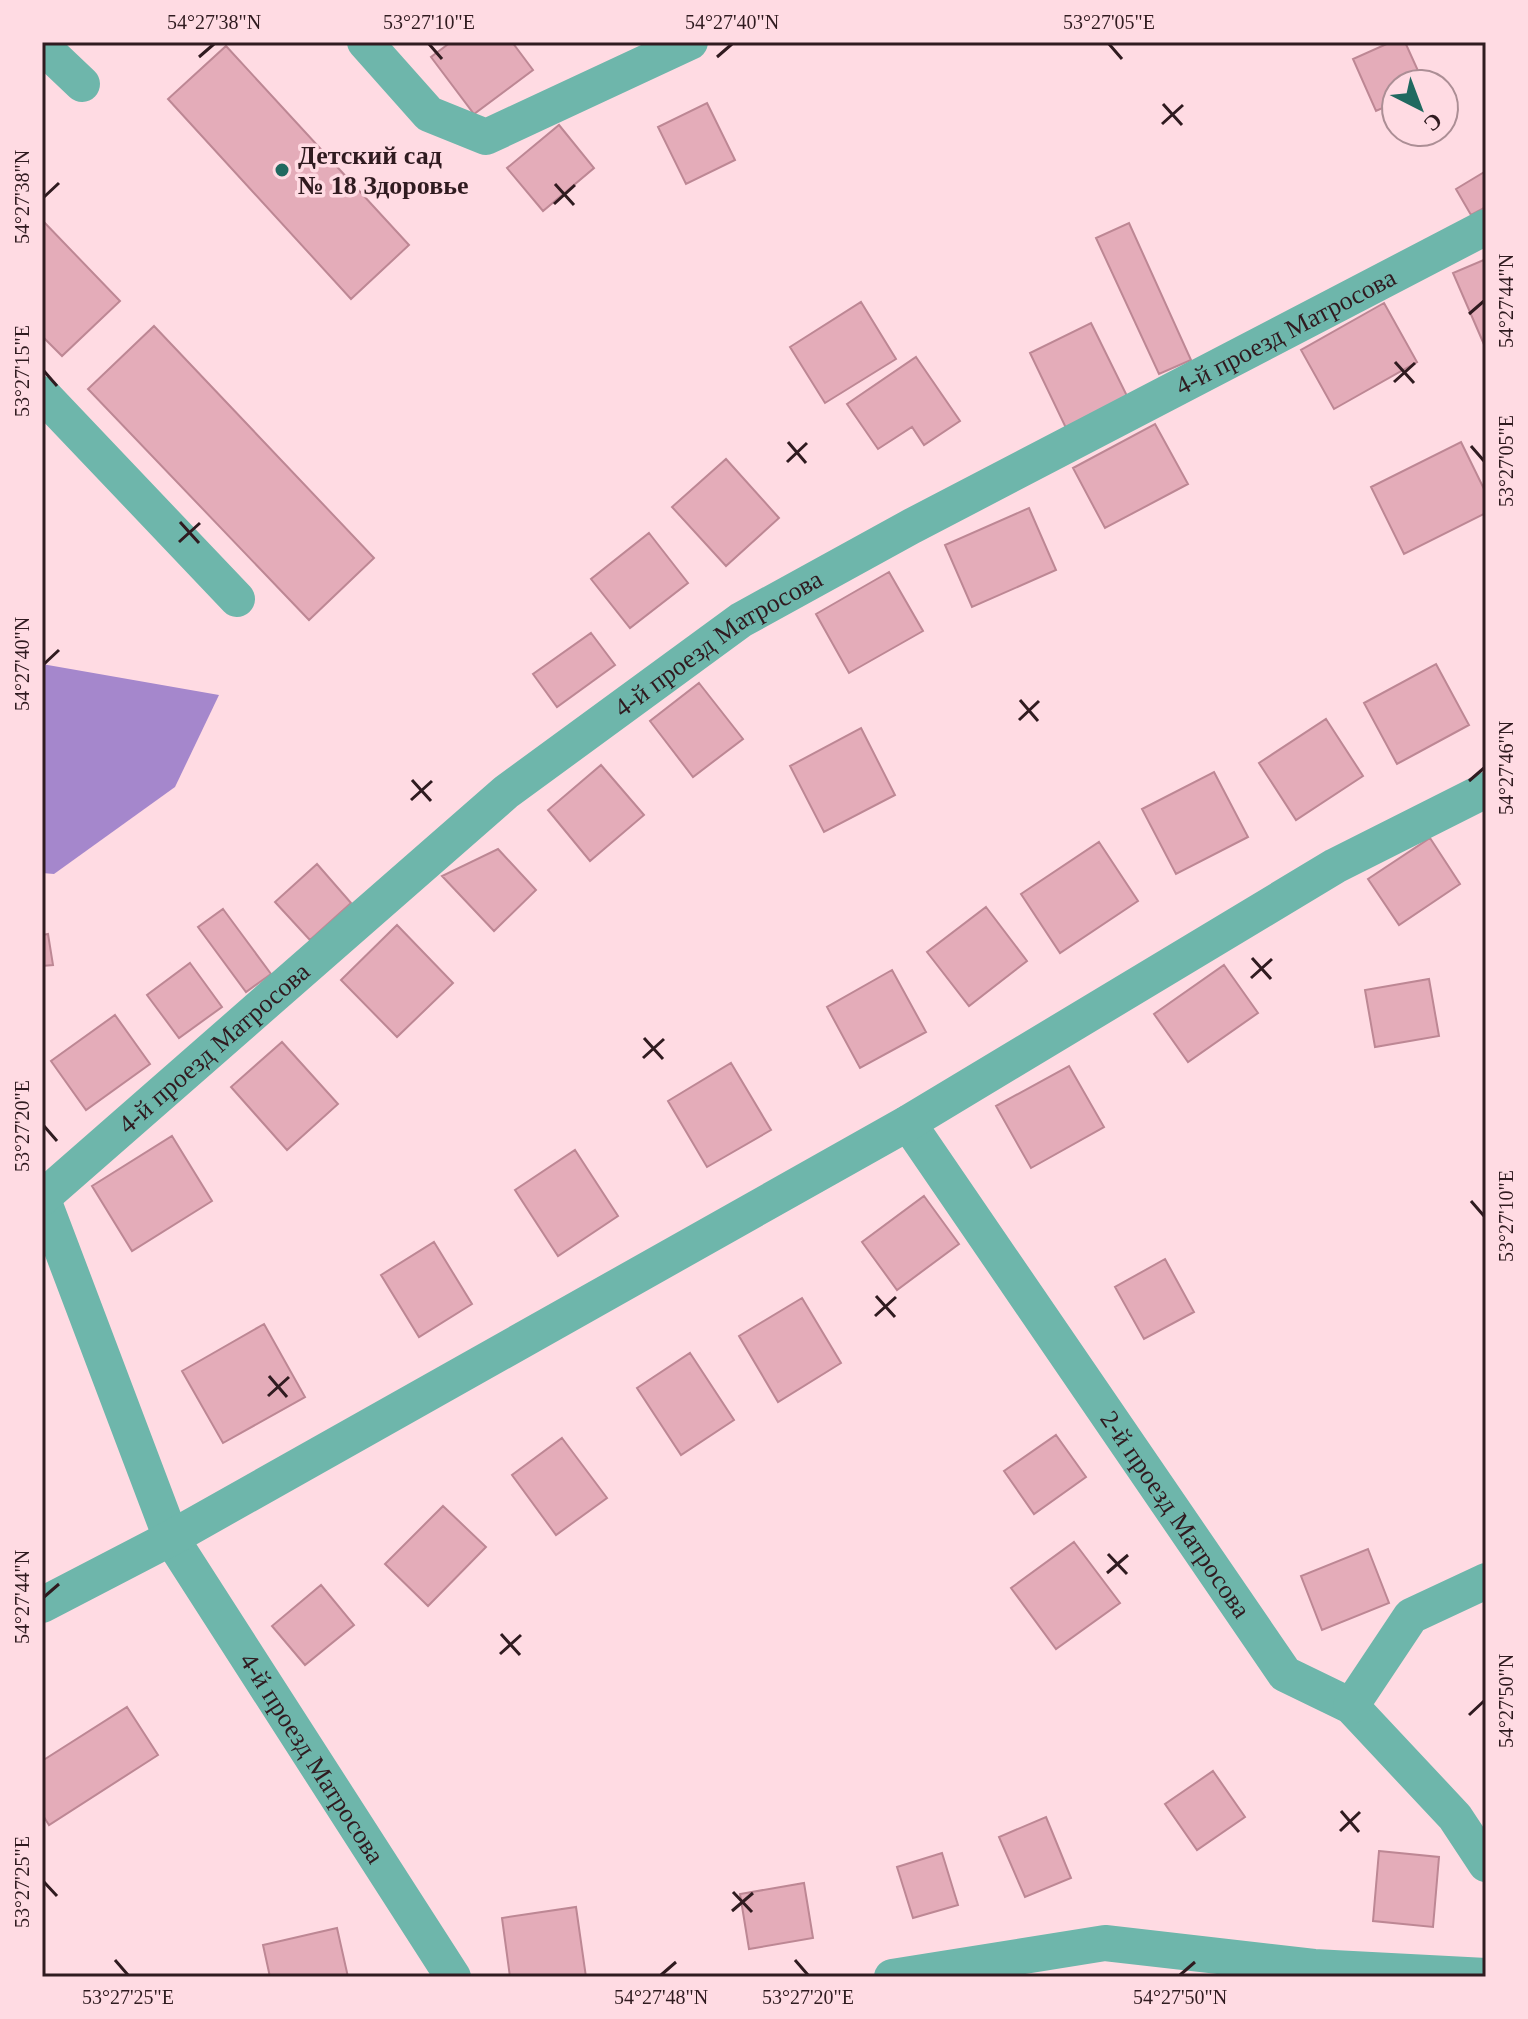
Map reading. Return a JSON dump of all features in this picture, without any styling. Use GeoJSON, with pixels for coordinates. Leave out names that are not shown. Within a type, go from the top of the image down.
{"type":"FeatureCollection","features":[{"type":"Feature","properties":{"kind":"street"},"geometry":{"type":"LineString","coordinates":[[365,42],[429,114],[486,137],[690,42]]}},
{"type":"Feature","properties":{"kind":"street"},"geometry":{"type":"LineString","coordinates":[[42,46],[82,84]]}},
{"type":"Feature","properties":{"kind":"street","name":"4-й проезд Матросова"},"geometry":{"type":"LineString","coordinates":[[453,1977],[171,1538],[42,1198],[506,792],[741,620],[912,526],[1486,227]]}},
{"type":"Feature","properties":{"kind":"street"},"geometry":{"type":"LineString","coordinates":[[42,394],[237,599]]}},
{"type":"Feature","properties":{"kind":"street"},"geometry":{"type":"LineString","coordinates":[[42,1605],[171,1538],[908,1123],[1335,866],[1486,790]]}},
{"type":"Feature","properties":{"kind":"street","name":"2-й проезд Матросова"},"geometry":{"type":"LineString","coordinates":[[908,1123],[1285,1674],[1351,1706],[1455,1817],[1486,1864]]}},
{"type":"Feature","properties":{"kind":"street"},"geometry":{"type":"LineString","coordinates":[[1351,1706],[1411,1616],[1486,1581]]}},
{"type":"Feature","properties":{"kind":"street"},"geometry":{"type":"LineString","coordinates":[[892,1977],[1105,1943],[1314,1972],[1486,1976]]}},
{"type":"Feature","properties":{"kind":"shaded area"},"geometry":{"type":"Polygon","coordinates":[[[42,664],[219,695],[175,787],[54,874],[42,873],[42,664]]]}},
{"type":"Feature","properties":{"kind":"building"},"geometry":{"type":"Polygon","coordinates":[[[451,42],[512,42],[533,70],[474,114],[431,57],[451,42]]]}},
{"type":"Feature","properties":{"kind":"building"},"geometry":{"type":"Polygon","coordinates":[[[1391,42],[1405,42],[1417,68],[1380,68],[1380,109],[1376,111],[1353,59],[1391,42]]]}},
{"type":"Feature","properties":{"kind":"building"},"geometry":{"type":"Polygon","coordinates":[[[226,46],[409,245],[351,299],[168,99],[226,46]]]}},
{"type":"Feature","properties":{"kind":"building"},"geometry":{"type":"Polygon","coordinates":[[[707,103],[735,160],[686,184],[658,127],[707,103]]]}},
{"type":"Feature","properties":{"kind":"building"},"geometry":{"type":"Polygon","coordinates":[[[559,125],[594,168],[543,211],[507,168],[559,125]]]}},
{"type":"Feature","properties":{"kind":"building"},"geometry":{"type":"Polygon","coordinates":[[[1486,171],[1486,207],[1471,215],[1456,189],[1486,171]]]}},
{"type":"Feature","properties":{"kind":"building"},"geometry":{"type":"Polygon","coordinates":[[[42,220],[120,301],[62,356],[42,336],[42,220]]]}},
{"type":"Feature","properties":{"kind":"building"},"geometry":{"type":"Polygon","coordinates":[[[1129,223],[1191,360],[1159,374],[1096,238],[1129,223]]]}},
{"type":"Feature","properties":{"kind":"building"},"geometry":{"type":"Polygon","coordinates":[[[1486,259],[1486,349],[1453,273],[1486,259]]]}},
{"type":"Feature","properties":{"kind":"building"},"geometry":{"type":"Polygon","coordinates":[[[861,302],[896,359],[825,403],[790,347],[861,302]]]}},
{"type":"Feature","properties":{"kind":"building"},"geometry":{"type":"Polygon","coordinates":[[[1384,303],[1417,362],[1334,409],[1301,350],[1384,303]]]}},
{"type":"Feature","properties":{"kind":"building"},"geometry":{"type":"Polygon","coordinates":[[[1091,323],[1128,398],[1066,428],[1030,353],[1091,323]]]}},
{"type":"Feature","properties":{"kind":"building"},"geometry":{"type":"Polygon","coordinates":[[[154,326],[374,558],[309,620],[88,389],[154,326]]]}},
{"type":"Feature","properties":{"kind":"building"},"geometry":{"type":"Polygon","coordinates":[[[916,357],[960,421],[924,445],[912,427],[878,449],[847,404],[916,357]]]}},
{"type":"Feature","properties":{"kind":"building"},"geometry":{"type":"Polygon","coordinates":[[[1155,424],[1188,484],[1105,528],[1073,468],[1155,424]]]}},
{"type":"Feature","properties":{"kind":"building"},"geometry":{"type":"Polygon","coordinates":[[[1461,442],[1486,493],[1486,513],[1404,554],[1371,487],[1461,442]]]}},
{"type":"Feature","properties":{"kind":"building"},"geometry":{"type":"Polygon","coordinates":[[[726,459],[779,518],[726,566],[672,507],[726,459]]]}},
{"type":"Feature","properties":{"kind":"building"},"geometry":{"type":"Polygon","coordinates":[[[1029,508],[1056,570],[972,607],[945,545],[1029,508]]]}},
{"type":"Feature","properties":{"kind":"building"},"geometry":{"type":"Polygon","coordinates":[[[649,533],[688,583],[630,628],[591,579],[649,533]]]}},
{"type":"Feature","properties":{"kind":"building"},"geometry":{"type":"Polygon","coordinates":[[[889,572],[923,631],[849,673],[816,614],[889,572]]]}},
{"type":"Feature","properties":{"kind":"building"},"geometry":{"type":"Polygon","coordinates":[[[591,633],[615,665],[557,707],[533,674],[591,633]]]}},
{"type":"Feature","properties":{"kind":"building"},"geometry":{"type":"Polygon","coordinates":[[[1436,664],[1469,725],[1397,764],[1364,703],[1436,664]]]}},
{"type":"Feature","properties":{"kind":"building"},"geometry":{"type":"Polygon","coordinates":[[[699,683],[743,739],[693,777],[650,721],[699,683]]]}},
{"type":"Feature","properties":{"kind":"building"},"geometry":{"type":"Polygon","coordinates":[[[1326,719],[1363,776],[1296,820],[1259,763],[1326,719]]]}},
{"type":"Feature","properties":{"kind":"building"},"geometry":{"type":"Polygon","coordinates":[[[861,728],[895,795],[824,832],[790,766],[861,728]]]}},
{"type":"Feature","properties":{"kind":"building"},"geometry":{"type":"Polygon","coordinates":[[[601,765],[644,815],[590,861],[548,810],[601,765]]]}},
{"type":"Feature","properties":{"kind":"building"},"geometry":{"type":"Polygon","coordinates":[[[1214,772],[1248,837],[1176,874],[1142,809],[1214,772]]]}},
{"type":"Feature","properties":{"kind":"building"},"geometry":{"type":"Polygon","coordinates":[[[1430,838],[1460,884],[1399,925],[1368,879],[1430,838]]]}},
{"type":"Feature","properties":{"kind":"building"},"geometry":{"type":"Polygon","coordinates":[[[1099,842],[1138,901],[1060,953],[1021,894],[1099,842]]]}},
{"type":"Feature","properties":{"kind":"building"},"geometry":{"type":"Polygon","coordinates":[[[498,849],[536,890],[494,931],[442,876],[498,849]]]}},
{"type":"Feature","properties":{"kind":"building"},"geometry":{"type":"Polygon","coordinates":[[[317,864],[351,903],[310,940],[275,902],[317,864]]]}},
{"type":"Feature","properties":{"kind":"building"},"geometry":{"type":"Polygon","coordinates":[[[986,907],[1027,961],[969,1006],[927,952],[986,907]]]}},
{"type":"Feature","properties":{"kind":"building"},"geometry":{"type":"Polygon","coordinates":[[[223,909],[271,974],[246,992],[198,927],[223,909]]]}},
{"type":"Feature","properties":{"kind":"building"},"geometry":{"type":"Polygon","coordinates":[[[397,925],[453,983],[397,1037],[341,980],[397,925]]]}},
{"type":"Feature","properties":{"kind":"building"},"geometry":{"type":"Polygon","coordinates":[[[48,934],[53,965],[42,966],[42,935],[48,934]]]}},
{"type":"Feature","properties":{"kind":"building"},"geometry":{"type":"Polygon","coordinates":[[[190,963],[222,1007],[179,1038],[147,995],[190,963]]]}},
{"type":"Feature","properties":{"kind":"building"},"geometry":{"type":"Polygon","coordinates":[[[1224,965],[1258,1013],[1188,1062],[1154,1014],[1224,965]]]}},
{"type":"Feature","properties":{"kind":"building"},"geometry":{"type":"Polygon","coordinates":[[[892,970],[926,1032],[860,1068],[827,1007],[892,970]]]}},
{"type":"Feature","properties":{"kind":"building"},"geometry":{"type":"Polygon","coordinates":[[[1429,979],[1439,1036],[1375,1047],[1365,990],[1429,979]]]}},
{"type":"Feature","properties":{"kind":"building"},"geometry":{"type":"Polygon","coordinates":[[[115,1015],[150,1064],[86,1110],[51,1061],[115,1015]]]}},
{"type":"Feature","properties":{"kind":"building"},"geometry":{"type":"Polygon","coordinates":[[[282,1042],[338,1104],[287,1150],[231,1087],[282,1042]]]}},
{"type":"Feature","properties":{"kind":"building"},"geometry":{"type":"Polygon","coordinates":[[[731,1063],[771,1130],[707,1167],[668,1101],[731,1063]]]}},
{"type":"Feature","properties":{"kind":"building"},"geometry":{"type":"Polygon","coordinates":[[[1069,1066],[1104,1127],[1031,1168],[996,1106],[1069,1066]]]}},
{"type":"Feature","properties":{"kind":"building"},"geometry":{"type":"Polygon","coordinates":[[[172,1136],[212,1201],[132,1251],[92,1186],[172,1136]]]}},
{"type":"Feature","properties":{"kind":"building"},"geometry":{"type":"Polygon","coordinates":[[[575,1150],[618,1216],[558,1256],[515,1190],[575,1150]]]}},
{"type":"Feature","properties":{"kind":"building"},"geometry":{"type":"Polygon","coordinates":[[[924,1196],[959,1244],[897,1290],[862,1242],[924,1196]]]}},
{"type":"Feature","properties":{"kind":"building"},"geometry":{"type":"Polygon","coordinates":[[[434,1242],[472,1304],[419,1337],[381,1275],[434,1242]]]}},
{"type":"Feature","properties":{"kind":"building"},"geometry":{"type":"Polygon","coordinates":[[[1165,1259],[1194,1312],[1144,1339],[1115,1287],[1165,1259]]]}},
{"type":"Feature","properties":{"kind":"building"},"geometry":{"type":"Polygon","coordinates":[[[802,1298],[841,1363],[778,1402],[739,1336],[802,1298]]]}},
{"type":"Feature","properties":{"kind":"building"},"geometry":{"type":"Polygon","coordinates":[[[264,1324],[305,1397],[223,1443],[182,1371],[264,1324]]]}},
{"type":"Feature","properties":{"kind":"building"},"geometry":{"type":"Polygon","coordinates":[[[690,1353],[734,1420],[681,1455],[637,1388],[690,1353]]]}},
{"type":"Feature","properties":{"kind":"building"},"geometry":{"type":"Polygon","coordinates":[[[1056,1435],[1086,1477],[1034,1514],[1004,1471],[1056,1435]]]}},
{"type":"Feature","properties":{"kind":"building"},"geometry":{"type":"Polygon","coordinates":[[[562,1438],[607,1498],[556,1535],[512,1475],[562,1438]]]}},
{"type":"Feature","properties":{"kind":"building"},"geometry":{"type":"Polygon","coordinates":[[[443,1506],[486,1547],[428,1606],[385,1564],[443,1506]]]}},
{"type":"Feature","properties":{"kind":"building"},"geometry":{"type":"Polygon","coordinates":[[[1074,1542],[1120,1603],[1056,1649],[1011,1588],[1074,1542]]]}},
{"type":"Feature","properties":{"kind":"building"},"geometry":{"type":"Polygon","coordinates":[[[1368,1549],[1389,1603],[1322,1630],[1301,1576],[1368,1549]]]}},
{"type":"Feature","properties":{"kind":"building"},"geometry":{"type":"Polygon","coordinates":[[[321,1585],[354,1625],[305,1665],[272,1626],[321,1585]]]}},
{"type":"Feature","properties":{"kind":"building"},"geometry":{"type":"Polygon","coordinates":[[[127,1707],[158,1755],[49,1825],[42,1814],[42,1761],[127,1707]]]}},
{"type":"Feature","properties":{"kind":"building"},"geometry":{"type":"Polygon","coordinates":[[[1213,1771],[1245,1817],[1197,1850],[1165,1804],[1213,1771]]]}},
{"type":"Feature","properties":{"kind":"building"},"geometry":{"type":"Polygon","coordinates":[[[1046,1817],[1071,1878],[1025,1897],[999,1837],[1046,1817]]]}},
{"type":"Feature","properties":{"kind":"building"},"geometry":{"type":"Polygon","coordinates":[[[1379,1851],[1439,1857],[1433,1927],[1373,1921],[1379,1851]]]}},
{"type":"Feature","properties":{"kind":"building"},"geometry":{"type":"Polygon","coordinates":[[[942,1853],[958,1905],[913,1918],[897,1867],[942,1853]]]}},
{"type":"Feature","properties":{"kind":"building"},"geometry":{"type":"Polygon","coordinates":[[[804,1883],[813,1938],[749,1949],[740,1894],[804,1883]]]}},
{"type":"Feature","properties":{"kind":"building"},"geometry":{"type":"Polygon","coordinates":[[[576,1907],[586,1977],[510,1977],[502,1918],[576,1907]]]}},
{"type":"Feature","properties":{"kind":"building"},"geometry":{"type":"Polygon","coordinates":[[[337,1928],[348,1977],[270,1977],[263,1945],[337,1928]]]}},
{"type":"Feature","properties":{"kind":"place","name":"Детский сад № 18 Здоровье"},"geometry":{"type":"Point","coordinates":[282,170]}}]}
